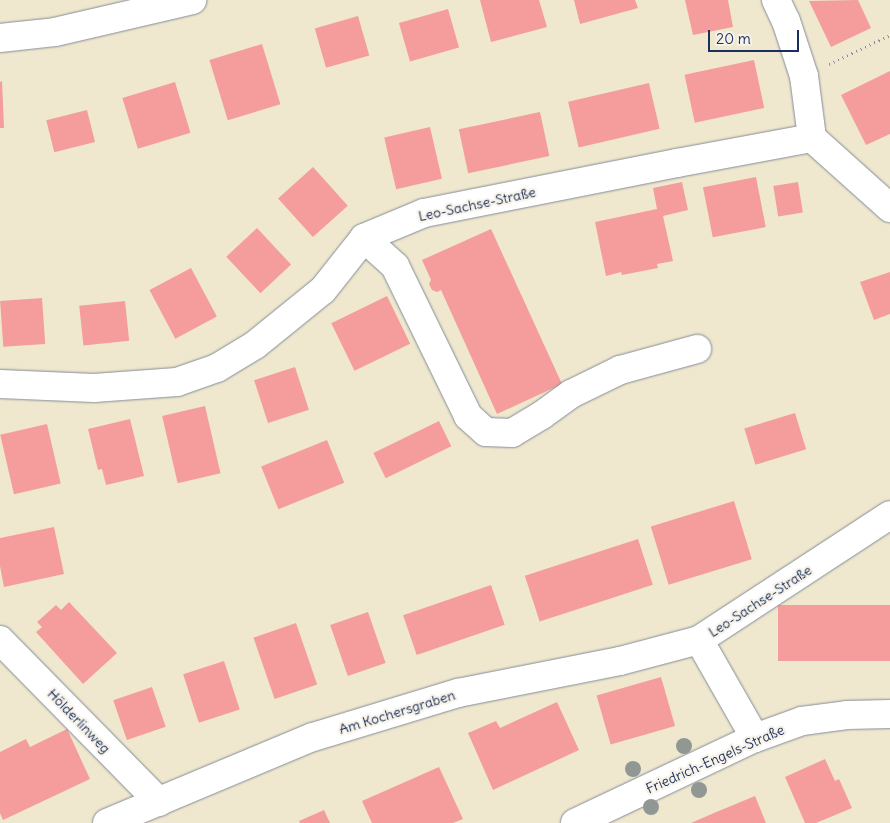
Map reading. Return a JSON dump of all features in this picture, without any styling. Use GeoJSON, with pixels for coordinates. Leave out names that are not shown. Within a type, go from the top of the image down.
{"type":"FeatureCollection","features":[{"type":"Feature","properties":{"kind":"street"},"geometry":{"type":"LineString","coordinates":[[0,38],[55,32],[192,0]]}},
{"type":"Feature","properties":{"kind":"street"},"geometry":{"type":"LineString","coordinates":[[776,0],[786,21],[804,76],[812,138],[890,208]]}},
{"type":"Feature","properties":{"kind":"street","name":"Leo-Sachse-Straße"},"geometry":{"type":"LineString","coordinates":[[0,384],[94,388],[177,382],[217,368],[255,345],[323,290],[364,238],[424,214],[812,138]]}},
{"type":"Feature","properties":{"kind":"street"},"geometry":{"type":"LineString","coordinates":[[364,238],[395,266],[468,416],[486,432],[512,433],[542,415],[571,394],[620,370],[697,348]]}},
{"type":"Feature","properties":{"kind":"street","name":"Leo-Sachse-Straße"},"geometry":{"type":"LineString","coordinates":[[755,738],[699,640],[890,515]]}},
{"type":"Feature","properties":{"kind":"street","name":"Hölderlinweg"},"geometry":{"type":"LineString","coordinates":[[0,640],[159,802]]}},
{"type":"Feature","properties":{"kind":"street","name":"Am Kochersgraben"},"geometry":{"type":"LineString","coordinates":[[107,823],[313,737],[458,693],[620,661],[699,640]]}},
{"type":"Feature","properties":{"kind":"street","name":"Friedrich-Engels-Straße"},"geometry":{"type":"LineString","coordinates":[[576,823],[755,738],[802,721],[847,715],[890,714]]}},
{"type":"Feature","properties":{"kind":"path"},"geometry":{"type":"LineString","coordinates":[[804,76],[890,35]]}},
{"type":"Feature","properties":{"kind":"building"},"geometry":{"type":"Polygon","coordinates":[[[480,0],[539,0],[547,27],[491,42],[480,0]]]}},
{"type":"Feature","properties":{"kind":"building"},"geometry":{"type":"Polygon","coordinates":[[[574,0],[635,0],[638,8],[580,24],[574,0]]]}},
{"type":"Feature","properties":{"kind":"building"},"geometry":{"type":"Polygon","coordinates":[[[685,0],[728,0],[733,27],[693,35],[685,0]]]}},
{"type":"Feature","properties":{"kind":"building"},"geometry":{"type":"Polygon","coordinates":[[[858,0],[871,28],[831,47],[809,1],[858,0]]]}},
{"type":"Feature","properties":{"kind":"building"},"geometry":{"type":"Polygon","coordinates":[[[448,9],[459,47],[410,62],[399,23],[448,9]]]}},
{"type":"Feature","properties":{"kind":"building"},"geometry":{"type":"Polygon","coordinates":[[[358,16],[369,55],[326,68],[315,28],[358,16]]]}},
{"type":"Feature","properties":{"kind":"building"},"geometry":{"type":"Polygon","coordinates":[[[262,44],[280,104],[228,120],[209,60],[262,44]]]}},
{"type":"Feature","properties":{"kind":"building"},"geometry":{"type":"Polygon","coordinates":[[[754,60],[764,108],[695,123],[685,75],[754,60]]]}},
{"type":"Feature","properties":{"kind":"building"},"geometry":{"type":"Polygon","coordinates":[[[890,71],[890,134],[866,145],[841,95],[890,71]]]}},
{"type":"Feature","properties":{"kind":"building"},"geometry":{"type":"Polygon","coordinates":[[[2,81],[4,128],[0,128],[0,82],[2,81]]]}},
{"type":"Feature","properties":{"kind":"building"},"geometry":{"type":"Polygon","coordinates":[[[175,82],[190,133],[138,149],[122,98],[175,82]]]}},
{"type":"Feature","properties":{"kind":"building"},"geometry":{"type":"Polygon","coordinates":[[[649,83],[660,129],[579,147],[568,102],[649,83]]]}},
{"type":"Feature","properties":{"kind":"building"},"geometry":{"type":"Polygon","coordinates":[[[87,110],[95,142],[54,152],[46,120],[87,110]]]}},
{"type":"Feature","properties":{"kind":"building"},"geometry":{"type":"Polygon","coordinates":[[[540,112],[549,156],[468,173],[459,129],[540,112]]]}},
{"type":"Feature","properties":{"kind":"building"},"geometry":{"type":"Polygon","coordinates":[[[430,127],[442,179],[396,189],[384,138],[430,127]]]}},
{"type":"Feature","properties":{"kind":"building"},"geometry":{"type":"Polygon","coordinates":[[[313,167],[348,206],[313,237],[278,198],[313,167]]]}},
{"type":"Feature","properties":{"kind":"building"},"geometry":{"type":"Polygon","coordinates":[[[756,177],[766,227],[713,237],[703,187],[756,177]]]}},
{"type":"Feature","properties":{"kind":"building"},"geometry":{"type":"Polygon","coordinates":[[[682,182],[688,210],[663,216],[673,261],[657,264],[658,268],[622,275],[621,272],[606,276],[595,222],[657,209],[653,188],[682,182]]]}},
{"type":"Feature","properties":{"kind":"building"},"geometry":{"type":"Polygon","coordinates":[[[798,182],[803,213],[778,217],[773,186],[798,182]]]}},
{"type":"Feature","properties":{"kind":"building"},"geometry":{"type":"Polygon","coordinates":[[[257,228],[291,265],[260,293],[226,257],[257,228]]]}},
{"type":"Feature","properties":{"kind":"building"},"geometry":{"type":"Polygon","coordinates":[[[491,229],[562,384],[497,414],[441,290],[437,292],[432,290],[429,284],[431,280],[422,260],[491,229]]]}},
{"type":"Feature","properties":{"kind":"building"},"geometry":{"type":"Polygon","coordinates":[[[191,268],[217,317],[175,339],[150,290],[191,268]]]}},
{"type":"Feature","properties":{"kind":"building"},"geometry":{"type":"Polygon","coordinates":[[[890,272],[890,314],[874,320],[860,282],[890,272]]]}},
{"type":"Feature","properties":{"kind":"building"},"geometry":{"type":"Polygon","coordinates":[[[387,296],[410,344],[355,371],[331,323],[387,296]]]}},
{"type":"Feature","properties":{"kind":"building"},"geometry":{"type":"Polygon","coordinates":[[[42,298],[45,344],[3,347],[0,301],[42,298]]]}},
{"type":"Feature","properties":{"kind":"building"},"geometry":{"type":"Polygon","coordinates":[[[125,301],[129,341],[83,346],[79,306],[125,301]]]}},
{"type":"Feature","properties":{"kind":"building"},"geometry":{"type":"Polygon","coordinates":[[[295,367],[309,410],[268,423],[254,380],[295,367]]]}},
{"type":"Feature","properties":{"kind":"building"},"geometry":{"type":"Polygon","coordinates":[[[205,406],[221,473],[178,483],[162,416],[205,406]]]}},
{"type":"Feature","properties":{"kind":"building"},"geometry":{"type":"Polygon","coordinates":[[[795,413],[806,449],[755,465],[744,428],[795,413]]]}},
{"type":"Feature","properties":{"kind":"building"},"geometry":{"type":"Polygon","coordinates":[[[130,419],[144,476],[106,485],[102,469],[98,470],[88,429],[130,419]]]}},
{"type":"Feature","properties":{"kind":"building"},"geometry":{"type":"Polygon","coordinates":[[[439,421],[451,446],[386,478],[373,453],[439,421]]]}},
{"type":"Feature","properties":{"kind":"building"},"geometry":{"type":"Polygon","coordinates":[[[47,424],[61,483],[14,494],[0,435],[47,424]]]}},
{"type":"Feature","properties":{"kind":"building"},"geometry":{"type":"Polygon","coordinates":[[[327,440],[344,483],[278,509],[261,467],[327,440]]]}},
{"type":"Feature","properties":{"kind":"building"},"geometry":{"type":"Polygon","coordinates":[[[734,501],[752,559],[669,585],[651,526],[734,501]]]}},
{"type":"Feature","properties":{"kind":"building"},"geometry":{"type":"Polygon","coordinates":[[[54,527],[64,574],[4,587],[0,566],[0,538],[54,527]]]}},
{"type":"Feature","properties":{"kind":"building"},"geometry":{"type":"Polygon","coordinates":[[[638,539],[653,585],[540,621],[525,576],[638,539]]]}},
{"type":"Feature","properties":{"kind":"building"},"geometry":{"type":"Polygon","coordinates":[[[491,585],[505,625],[417,655],[403,615],[491,585]]]}},
{"type":"Feature","properties":{"kind":"building"},"geometry":{"type":"Polygon","coordinates":[[[69,602],[117,653],[83,684],[36,632],[42,627],[37,622],[56,605],[61,610],[69,602]]]}},
{"type":"Feature","properties":{"kind":"building"},"geometry":{"type":"Polygon","coordinates":[[[778,605],[890,605],[890,661],[778,661],[778,605]]]}},
{"type":"Feature","properties":{"kind":"building"},"geometry":{"type":"Polygon","coordinates":[[[368,612],[386,663],[348,676],[330,625],[368,612]]]}},
{"type":"Feature","properties":{"kind":"building"},"geometry":{"type":"Polygon","coordinates":[[[296,623],[317,684],[275,699],[253,638],[296,623]]]}},
{"type":"Feature","properties":{"kind":"building"},"geometry":{"type":"Polygon","coordinates":[[[224,661],[240,710],[199,723],[183,674],[224,661]]]}},
{"type":"Feature","properties":{"kind":"building"},"geometry":{"type":"Polygon","coordinates":[[[661,677],[675,726],[611,744],[597,695],[661,677]]]}},
{"type":"Feature","properties":{"kind":"building"},"geometry":{"type":"Polygon","coordinates":[[[152,687],[166,727],[127,740],[113,700],[152,687]]]}},
{"type":"Feature","properties":{"kind":"building"},"geometry":{"type":"Polygon","coordinates":[[[557,702],[579,750],[493,790],[468,733],[496,721],[500,728],[557,702]]]}},
{"type":"Feature","properties":{"kind":"building"},"geometry":{"type":"Polygon","coordinates":[[[67,729],[90,779],[3,820],[0,813],[0,752],[26,739],[30,747],[67,729]]]}},
{"type":"Feature","properties":{"kind":"building"},"geometry":{"type":"Polygon","coordinates":[[[825,759],[835,781],[839,779],[852,808],[816,823],[805,823],[785,777],[825,759]]]}},
{"type":"Feature","properties":{"kind":"building"},"geometry":{"type":"Polygon","coordinates":[[[439,767],[463,819],[453,823],[372,823],[362,801],[439,767]]]}},
{"type":"Feature","properties":{"kind":"building"},"geometry":{"type":"Polygon","coordinates":[[[755,796],[766,823],[691,823],[714,813],[755,796]]]}},
{"type":"Feature","properties":{"kind":"building"},"geometry":{"type":"Polygon","coordinates":[[[324,810],[330,823],[300,823],[299,821],[324,810]]]}}]}
